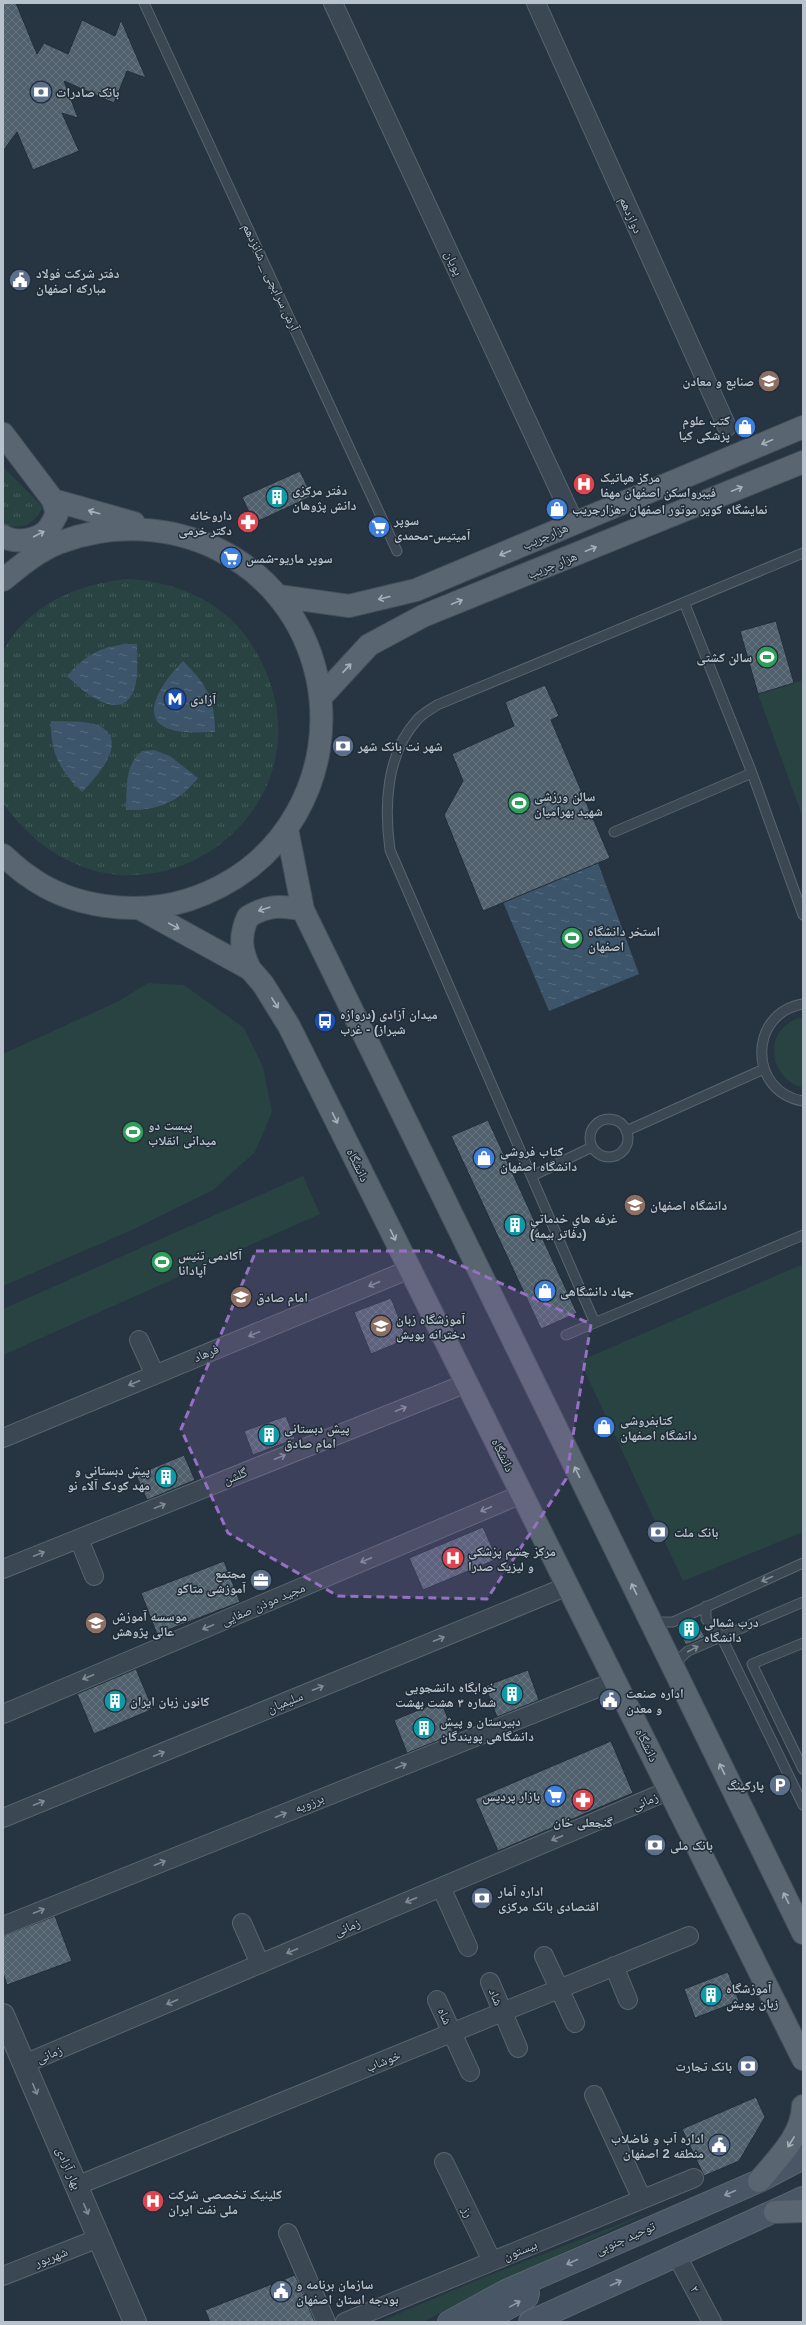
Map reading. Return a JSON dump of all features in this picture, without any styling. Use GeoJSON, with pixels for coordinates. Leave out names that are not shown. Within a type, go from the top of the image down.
{"type":"FeatureCollection","features":[{"type":"Feature","properties":{"kind":"main road","name":"هزارجریب"},"geometry":{"type":"LineString","coordinates":[[278,596],[349,606],[416,590],[803,427]]}},
{"type":"Feature","properties":{"kind":"main road"},"geometry":{"type":"LineString","coordinates":[[3,434],[53,500],[57,514],[48,529],[30,539],[10,540],[3,536]]}},
{"type":"Feature","properties":{"kind":"main road","name":"هزار جریب"},"geometry":{"type":"LineString","coordinates":[[321,697],[369,645],[423,616],[803,462]]}},
{"type":"Feature","properties":{"kind":"main road"},"geometry":{"type":"LineString","coordinates":[[690,475],[702,503]]}},
{"type":"Feature","properties":{"kind":"main road"},"geometry":{"type":"LineString","coordinates":[[3,855],[28,876],[63,894],[100,905],[139,908],[174,904],[213,890],[238,877],[265,855],[287,829],[305,799],[316,766],[322,732],[321,697],[313,661],[307,647],[298,627],[278,596],[253,572],[224,552],[192,538],[158,530],[53,500]]}},
{"type":"Feature","properties":{"kind":"main road"},"geometry":{"type":"LineString","coordinates":[[3,580],[26,561],[56,544],[83,535],[124,528],[158,530]]}},
{"type":"Feature","properties":{"kind":"main road"},"geometry":{"type":"LineString","coordinates":[[287,829],[302,910],[803,1933]]}},
{"type":"Feature","properties":{"kind":"main road"},"geometry":{"type":"LineString","coordinates":[[250,969],[242,954],[242,938],[244,926],[248,917],[269,907],[279,906],[302,910]]}},
{"type":"Feature","properties":{"kind":"main road","name":"دانشگاه"},"geometry":{"type":"LineString","coordinates":[[139,908],[250,969],[263,984],[289,1026],[803,2059]]}},
{"type":"Feature","properties":{"kind":"main road"},"geometry":{"type":"LineString","coordinates":[[759,2181],[792,2142],[802,2117],[803,2106]]}},
{"type":"Feature","properties":{"kind":"main road","name":"توحید جنوبی"},"geometry":{"type":"LineString","coordinates":[[450,2322],[513,2288],[759,2181],[803,2158]]}},
{"type":"Feature","properties":{"kind":"main road"},"geometry":{"type":"LineString","coordinates":[[530,2322],[557,2316],[677,2256],[803,2198]]}},
{"type":"Feature","properties":{"kind":"main road"},"geometry":{"type":"LineString","coordinates":[[774,2212],[803,2211]]}},
{"type":"Feature","properties":{"kind":"main road"},"geometry":{"type":"LineString","coordinates":[[483,2322],[527,2297],[528,2293],[525,2289],[513,2288]]}},
{"type":"Feature","properties":{"kind":"street","name":"پویان"},"geometry":{"type":"LineString","coordinates":[[333,3],[575,524]]}},
{"type":"Feature","properties":{"kind":"street","name":"دوازدهم"},"geometry":{"type":"LineString","coordinates":[[536,3],[727,428]]}},
{"type":"Feature","properties":{"kind":"street","name":"فرهاد"},"geometry":{"type":"LineString","coordinates":[[3,1438],[410,1269]]}},
{"type":"Feature","properties":{"kind":"street"},"geometry":{"type":"LineString","coordinates":[[139,1340],[155,1375]]}},
{"type":"Feature","properties":{"kind":"street","name":"گلشن"},"geometry":{"type":"LineString","coordinates":[[3,1569],[467,1383]]}},
{"type":"Feature","properties":{"kind":"street","name":"مجید موذن صفایی"},"geometry":{"type":"LineString","coordinates":[[3,1714],[522,1494]]}},
{"type":"Feature","properties":{"kind":"street"},"geometry":{"type":"LineString","coordinates":[[79,1538],[94,1576]]}},
{"type":"Feature","properties":{"kind":"street","name":"سلیمیان"},"geometry":{"type":"LineString","coordinates":[[3,1818],[568,1586]]}},
{"type":"Feature","properties":{"kind":"street","name":"برزویه"},"geometry":{"type":"LineString","coordinates":[[3,1926],[615,1681]]}},
{"type":"Feature","properties":{"kind":"street","name":"زمانی"},"geometry":{"type":"LineString","coordinates":[[24,2064],[670,1790]]}},
{"type":"Feature","properties":{"kind":"street"},"geometry":{"type":"LineString","coordinates":[[441,1887],[468,1947]]}},
{"type":"Feature","properties":{"kind":"street"},"geometry":{"type":"LineString","coordinates":[[242,1923],[260,1964]]}},
{"type":"Feature","properties":{"kind":"street","name":"خوشاب"},"geometry":{"type":"LineString","coordinates":[[76,2186],[689,1936]]}},
{"type":"Feature","properties":{"kind":"street"},"geometry":{"type":"LineString","coordinates":[[544,1956],[575,2023]]}},
{"type":"Feature","properties":{"kind":"street"},"geometry":{"type":"LineString","coordinates":[[614,1966],[628,2000]]}},
{"type":"Feature","properties":{"kind":"street","name":"شاد"},"geometry":{"type":"LineString","coordinates":[[490,1982],[518,2048]]}},
{"type":"Feature","properties":{"kind":"street","name":"شاه"},"geometry":{"type":"LineString","coordinates":[[438,2000],[470,2072]]}},
{"type":"Feature","properties":{"kind":"street","name":"بهار آزادی"},"geometry":{"type":"LineString","coordinates":[[3,2016],[135,2322]]}},
{"type":"Feature","properties":{"kind":"street"},"geometry":{"type":"LineString","coordinates":[[594,2094],[642,2199]]}},
{"type":"Feature","properties":{"kind":"street","name":"رز"},"geometry":{"type":"LineString","coordinates":[[444,2162],[492,2261]]}},
{"type":"Feature","properties":{"kind":"street","name":"بیستون"},"geometry":{"type":"LineString","coordinates":[[345,2322],[694,2178]]}},
{"type":"Feature","properties":{"kind":"street"},"geometry":{"type":"LineString","coordinates":[[288,2233],[326,2322]]}},
{"type":"Feature","properties":{"kind":"street","name":"شهریور"},"geometry":{"type":"LineString","coordinates":[[3,2276],[99,2238]]}},
{"type":"Feature","properties":{"kind":"street","name":"۲"},"geometry":{"type":"LineString","coordinates":[[677,2256],[712,2322]]}},
{"type":"Feature","properties":{"kind":"lane","name":"آرش سرابچی _ شانزدهم"},"geometry":{"type":"LineString","coordinates":[[144,3],[397,551]]}},
{"type":"Feature","properties":{"kind":"lane"},"geometry":{"type":"LineString","coordinates":[[595,1323],[390,850],[386,820],[388,791],[394,766],[403,740],[417,720],[437,706],[803,553]]}},
{"type":"Feature","properties":{"kind":"lane"},"geometry":{"type":"LineString","coordinates":[[684,602],[752,773],[803,915]]}},
{"type":"Feature","properties":{"kind":"lane"},"geometry":{"type":"LineString","coordinates":[[614,832],[752,773]]}},
{"type":"Feature","properties":{"kind":"lane"},"geometry":{"type":"LineString","coordinates":[[803,1004],[785,1010],[772,1021],[767,1029],[761,1053],[764,1069],[776,1088],[788,1097],[803,1101]]}},
{"type":"Feature","properties":{"kind":"lane"},"geometry":{"type":"LineString","coordinates":[[626,1131],[764,1069]]}},
{"type":"Feature","properties":{"kind":"lane"},"geometry":{"type":"LineString","coordinates":[[600,1121],[616,1121],[626,1131],[627,1144],[618,1154],[607,1156],[600,1154],[592,1147],[591,1131],[600,1121]]}},
{"type":"Feature","properties":{"kind":"lane"},"geometry":{"type":"LineString","coordinates":[[532,1176],[592,1147]]}},
{"type":"Feature","properties":{"kind":"lane"},"geometry":{"type":"LineString","coordinates":[[566,1335],[803,1235]]}},
{"type":"Feature","properties":{"kind":"lane"},"geometry":{"type":"LineString","coordinates":[[648,1616],[659,1622],[673,1622],[803,1563]]}},
{"type":"Feature","properties":{"kind":"lane"},"geometry":{"type":"LineString","coordinates":[[675,1674],[680,1658],[688,1651],[803,1602]]}},
{"type":"Feature","properties":{"kind":"lane"},"geometry":{"type":"LineString","coordinates":[[706,1606],[706,1619],[721,1636],[803,1805]]}},
{"type":"Feature","properties":{"kind":"lane"},"geometry":{"type":"LineString","coordinates":[[803,1643],[752,1664],[803,1769]]}},
{"type":"Feature","properties":{"kind":"highlighted area"},"geometry":{"type":"Polygon","coordinates":[[[256,1251],[429,1251],[591,1324],[566,1479],[487,1599],[338,1596],[228,1533],[181,1429],[256,1251]]]}},
{"type":"Feature","properties":{"kind":"green space"},"geometry":{"type":"Polygon","coordinates":[[[3,467],[43,507],[31,522],[22,526],[3,525],[3,467]]]}},
{"type":"Feature","properties":{"kind":"green space"},"geometry":{"type":"Polygon","coordinates":[[[128,579],[147,581],[183,590],[216,608],[231,620],[244,634],[255,650],[277,711],[273,767],[249,815],[210,851],[161,872],[106,873],[52,851],[3,803],[3,651],[26,621],[56,599],[91,586],[128,579]]]}},
{"type":"Feature","properties":{"kind":"green space"},"geometry":{"type":"Polygon","coordinates":[[[803,680],[803,818],[758,694],[803,680]]]}},
{"type":"Feature","properties":{"kind":"green space","name":"پیست دو میدانی انقلاب"},"geometry":{"type":"Polygon","coordinates":[[[148,983],[184,985],[244,1028],[263,1067],[272,1112],[255,1152],[213,1190],[134,1229],[3,1286],[3,1054],[119,1001],[148,983]]]}},
{"type":"Feature","properties":{"kind":"green space"},"geometry":{"type":"Polygon","coordinates":[[[803,1017],[803,1088],[791,1082],[782,1074],[776,1063],[774,1052],[776,1041],[781,1030],[790,1022],[803,1017]]]}},
{"type":"Feature","properties":{"kind":"green space","name":"آکادمی تنیس آپادانا"},"geometry":{"type":"Polygon","coordinates":[[[303,1176],[320,1214],[3,1355],[3,1309],[303,1176]]]}},
{"type":"Feature","properties":{"kind":"green space"},"geometry":{"type":"Polygon","coordinates":[[[803,1264],[803,1532],[683,1581],[580,1361],[803,1264]]]}},
{"type":"Feature","properties":{"kind":"green space"},"geometry":{"type":"Polygon","coordinates":[[[647,2213],[472,2296],[423,2322],[379,2322],[475,2281],[647,2213]]]}},
{"type":"Feature","properties":{"kind":"water"},"geometry":{"type":"Polygon","coordinates":[[[126,644],[137,644],[137,679],[134,690],[128,700],[120,705],[111,705],[91,696],[67,676],[87,658],[100,650],[126,644]]]}},
{"type":"Feature","properties":{"kind":"water"},"geometry":{"type":"Polygon","coordinates":[[[183,661],[198,677],[208,692],[215,720],[215,732],[174,731],[159,723],[154,715],[154,706],[163,686],[183,661]]]}},
{"type":"Feature","properties":{"kind":"water"},"geometry":{"type":"Polygon","coordinates":[[[51,721],[92,723],[107,731],[111,739],[111,749],[108,758],[95,778],[82,792],[62,768],[58,760],[52,742],[51,721]]]}},
{"type":"Feature","properties":{"kind":"water"},"geometry":{"type":"Polygon","coordinates":[[[154,750],[170,756],[198,778],[175,799],[157,807],[126,810],[129,770],[132,763],[142,751],[154,750]]]}},
{"type":"Feature","properties":{"kind":"water","name":"استخر دانشگاه اصفهان"},"geometry":{"type":"Polygon","coordinates":[[[598,863],[639,974],[549,1011],[503,902],[598,863]]]}},
{"type":"Feature","properties":{"kind":"building","name":"بانک صادرات"},"geometry":{"type":"Polygon","coordinates":[[[3,3],[16,3],[37,54],[44,43],[68,54],[82,20],[115,36],[121,20],[146,78],[127,71],[114,103],[64,81],[78,118],[62,113],[79,151],[33,170],[17,132],[3,151],[3,3]]]}},
{"type":"Feature","properties":{"kind":"building","name":"دفتر مرکزی دانش پژوهان"},"geometry":{"type":"Polygon","coordinates":[[[300,471],[312,496],[254,523],[242,497],[300,471]]]}},
{"type":"Feature","properties":{"kind":"building","name":"سالن کشتی"},"geometry":{"type":"Polygon","coordinates":[[[776,621],[794,683],[758,694],[740,631],[776,621]]]}},
{"type":"Feature","properties":{"kind":"building","name":"سالن ورزشی شهید بهرامیان"},"geometry":{"type":"Polygon","coordinates":[[[545,685],[559,716],[551,720],[610,858],[483,911],[444,815],[463,781],[452,754],[514,726],[505,702],[545,685]]]}},
{"type":"Feature","properties":{"kind":"building"},"geometry":{"type":"Polygon","coordinates":[[[488,1120],[577,1313],[541,1329],[451,1136],[488,1120]]]}},
{"type":"Feature","properties":{"kind":"building","name":"آموزشگاه زبان دخترانه پویش"},"geometry":{"type":"Polygon","coordinates":[[[391,1298],[407,1339],[371,1354],[354,1312],[391,1298]]]}},
{"type":"Feature","properties":{"kind":"building","name":"پیش دبستانی امام صادق"},"geometry":{"type":"Polygon","coordinates":[[[286,1416],[295,1439],[253,1455],[244,1431],[286,1416]]]}},
{"type":"Feature","properties":{"kind":"building","name":"پیش دبستانی و مهد کودک آلاء نو"},"geometry":{"type":"Polygon","coordinates":[[[184,1455],[195,1480],[147,1500],[136,1475],[184,1455]]]}},
{"type":"Feature","properties":{"kind":"building","name":"مرکز چشم پزشکی و لیزیک صدرا"},"geometry":{"type":"Polygon","coordinates":[[[483,1527],[497,1559],[423,1590],[409,1558],[483,1527]]]}},
{"type":"Feature","properties":{"kind":"building"},"geometry":{"type":"Polygon","coordinates":[[[224,1561],[240,1602],[157,1634],[141,1593],[224,1561]]]}},
{"type":"Feature","properties":{"kind":"building","name":"درب شمالی دانشگاه"},"geometry":{"type":"Polygon","coordinates":[[[695,1619],[705,1637],[686,1645],[676,1627],[695,1619]]]}},
{"type":"Feature","properties":{"kind":"building","name":"کانون زبان ایران"},"geometry":{"type":"Polygon","coordinates":[[[136,1669],[153,1709],[94,1734],[77,1694],[136,1669]]]}},
{"type":"Feature","properties":{"kind":"building","name":"خوابگاه دانشجویی شماره ۳ هشت بهشت"},"geometry":{"type":"Polygon","coordinates":[[[528,1670],[539,1700],[497,1717],[485,1686],[528,1670]]]}},
{"type":"Feature","properties":{"kind":"building","name":"دبیرستان و پیش دانشگاهی پویندگان"},"geometry":{"type":"Polygon","coordinates":[[[441,1701],[454,1734],[407,1753],[394,1720],[441,1701]]]}},
{"type":"Feature","properties":{"kind":"building","name":"بازار پردیس"},"geometry":{"type":"Polygon","coordinates":[[[611,1741],[633,1793],[498,1851],[475,1799],[611,1741]]]}},
{"type":"Feature","properties":{"kind":"building"},"geometry":{"type":"Polygon","coordinates":[[[55,1916],[72,1961],[7,1985],[3,1973],[3,1936],[55,1916]]]}},
{"type":"Feature","properties":{"kind":"building","name":"آموزشگاه زبان پویش"},"geometry":{"type":"Polygon","coordinates":[[[728,1972],[739,2001],[695,2018],[684,1989],[728,1972]]]}},
{"type":"Feature","properties":{"kind":"building","name":"اداره آب و فاضلاب منطقه 2 اصفهان"},"geometry":{"type":"Polygon","coordinates":[[[756,2097],[765,2117],[739,2161],[704,2176],[682,2129],[756,2097]]]}},
{"type":"Feature","properties":{"kind":"building","name":"سازمان برنامه و بودجه استان اصفهان"},"geometry":{"type":"Polygon","coordinates":[[[295,2275],[315,2322],[210,2322],[205,2310],[295,2275]]]}},
{"type":"Feature","properties":{"kind":"place","name":"بانک صادرات"},"geometry":{"type":"Point","coordinates":[41,92]}},
{"type":"Feature","properties":{"kind":"place","name":"دفتر شرکت فولاد مبارکه اصفهان"},"geometry":{"type":"Point","coordinates":[20,280]}},
{"type":"Feature","properties":{"kind":"place","name":"صنایع و معادن"},"geometry":{"type":"Point","coordinates":[769,381]}},
{"type":"Feature","properties":{"kind":"place","name":"کتب علوم پزشکی کیا"},"geometry":{"type":"Point","coordinates":[745,427]}},
{"type":"Feature","properties":{"kind":"place","name":"مرکز هپاتیک فیبرواسکن اصفهان مهفا"},"geometry":{"type":"Point","coordinates":[584,484]}},
{"type":"Feature","properties":{"kind":"place","name":"دفتر مرکزی دانش پژوهان"},"geometry":{"type":"Point","coordinates":[277,497]}},
{"type":"Feature","properties":{"kind":"place","name":"نمایشگاه کویر موتور اصفهان -هزارجریب"},"geometry":{"type":"Point","coordinates":[557,509]}},
{"type":"Feature","properties":{"kind":"place","name":"داروخانه دکتر خرمی"},"geometry":{"type":"Point","coordinates":[248,522]}},
{"type":"Feature","properties":{"kind":"place","name":"سوپر آمیتیس-محمدی"},"geometry":{"type":"Point","coordinates":[379,527]}},
{"type":"Feature","properties":{"kind":"place","name":"سوپر ماریو-شمس"},"geometry":{"type":"Point","coordinates":[231,558]}},
{"type":"Feature","properties":{"kind":"place","name":"سالن کشتی"},"geometry":{"type":"Point","coordinates":[767,657]}},
{"type":"Feature","properties":{"kind":"place","name":"آزادی"},"geometry":{"type":"Point","coordinates":[175,699]}},
{"type":"Feature","properties":{"kind":"place","name":"شهر نت بانک شهر"},"geometry":{"type":"Point","coordinates":[343,746]}},
{"type":"Feature","properties":{"kind":"place","name":"سالن ورزشی شهید بهرامیان"},"geometry":{"type":"Point","coordinates":[519,803]}},
{"type":"Feature","properties":{"kind":"place","name":"استخر دانشگاه اصفهان"},"geometry":{"type":"Point","coordinates":[572,938]}},
{"type":"Feature","properties":{"kind":"place","name":"میدان آزادی (دروازه شیراز) - غرب"},"geometry":{"type":"Point","coordinates":[325,1021]}},
{"type":"Feature","properties":{"kind":"place","name":"پیست دو میدانی انقلاب"},"geometry":{"type":"Point","coordinates":[133,1132]}},
{"type":"Feature","properties":{"kind":"place","name":"کتاب فروشی دانشگاه اصفهان"},"geometry":{"type":"Point","coordinates":[484,1158]}},
{"type":"Feature","properties":{"kind":"place","name":"دانشگاه اصفهان"},"geometry":{"type":"Point","coordinates":[635,1205]}},
{"type":"Feature","properties":{"kind":"place","name":"غرفه هاي خدماتي (دفاتر بيمه)"},"geometry":{"type":"Point","coordinates":[515,1225]}},
{"type":"Feature","properties":{"kind":"place","name":"آکادمی تنیس آپادانا"},"geometry":{"type":"Point","coordinates":[162,1262]}},
{"type":"Feature","properties":{"kind":"place","name":"جهاد دانشگاهی"},"geometry":{"type":"Point","coordinates":[545,1291]}},
{"type":"Feature","properties":{"kind":"place","name":"امام صادق"},"geometry":{"type":"Point","coordinates":[241,1297]}},
{"type":"Feature","properties":{"kind":"place","name":"آموزشگاه زبان دخترانه پویش"},"geometry":{"type":"Point","coordinates":[381,1326]}},
{"type":"Feature","properties":{"kind":"place","name":"کتابفروشی دانشگاه اصفهان"},"geometry":{"type":"Point","coordinates":[604,1427]}},
{"type":"Feature","properties":{"kind":"place","name":"پیش دبستانی امام صادق"},"geometry":{"type":"Point","coordinates":[269,1435]}},
{"type":"Feature","properties":{"kind":"place","name":"پیش دبستانی و مهد کودک آلاء نو"},"geometry":{"type":"Point","coordinates":[166,1477]}},
{"type":"Feature","properties":{"kind":"place","name":"بانک ملت"},"geometry":{"type":"Point","coordinates":[658,1532]}},
{"type":"Feature","properties":{"kind":"place","name":"مرکز چشم پزشکی و لیزیک صدرا"},"geometry":{"type":"Point","coordinates":[453,1558]}},
{"type":"Feature","properties":{"kind":"place","name":"مجتمع آموزشی متاکو"},"geometry":{"type":"Point","coordinates":[261,1580]}},
{"type":"Feature","properties":{"kind":"place","name":"موسسه آموزش عالی پژوهش"},"geometry":{"type":"Point","coordinates":[96,1623]}},
{"type":"Feature","properties":{"kind":"place","name":"درب شمالی دانشگاه"},"geometry":{"type":"Point","coordinates":[689,1629]}},
{"type":"Feature","properties":{"kind":"place","name":"خوابگاه دانشجویی شماره ۳ هشت بهشت"},"geometry":{"type":"Point","coordinates":[512,1694]}},
{"type":"Feature","properties":{"kind":"place","name":"اداره صنعت و معدن"},"geometry":{"type":"Point","coordinates":[610,1700]}},
{"type":"Feature","properties":{"kind":"place","name":"کانون زبان ایران"},"geometry":{"type":"Point","coordinates":[115,1701]}},
{"type":"Feature","properties":{"kind":"place","name":"دبیرستان و پیش دانشگاهی پویندگان"},"geometry":{"type":"Point","coordinates":[424,1728]}},
{"type":"Feature","properties":{"kind":"place","name":"پارکینگ"},"geometry":{"type":"Point","coordinates":[780,1785]}},
{"type":"Feature","properties":{"kind":"place","name":"بازار پردیس"},"geometry":{"type":"Point","coordinates":[555,1796]}},
{"type":"Feature","properties":{"kind":"place","name":"گنجعلی خان"},"geometry":{"type":"Point","coordinates":[583,1800]}},
{"type":"Feature","properties":{"kind":"place","name":"بانک ملی"},"geometry":{"type":"Point","coordinates":[655,1845]}},
{"type":"Feature","properties":{"kind":"place","name":"اداره آمار اقتصادی بانک مرکزی"},"geometry":{"type":"Point","coordinates":[482,1898]}},
{"type":"Feature","properties":{"kind":"place","name":"آموزشگاه زبان پویش"},"geometry":{"type":"Point","coordinates":[711,1995]}},
{"type":"Feature","properties":{"kind":"place","name":"بانک تجارت"},"geometry":{"type":"Point","coordinates":[748,2066]}},
{"type":"Feature","properties":{"kind":"place","name":"اداره آب و فاضلاب منطقه 2 اصفهان"},"geometry":{"type":"Point","coordinates":[719,2145]}},
{"type":"Feature","properties":{"kind":"place","name":"کلینیک تخصصی شرکت ملی نفت ایران"},"geometry":{"type":"Point","coordinates":[153,2201]}},
{"type":"Feature","properties":{"kind":"place","name":"سازمان برنامه و بودجه استان اصفهان"},"geometry":{"type":"Point","coordinates":[281,2291]}}]}
